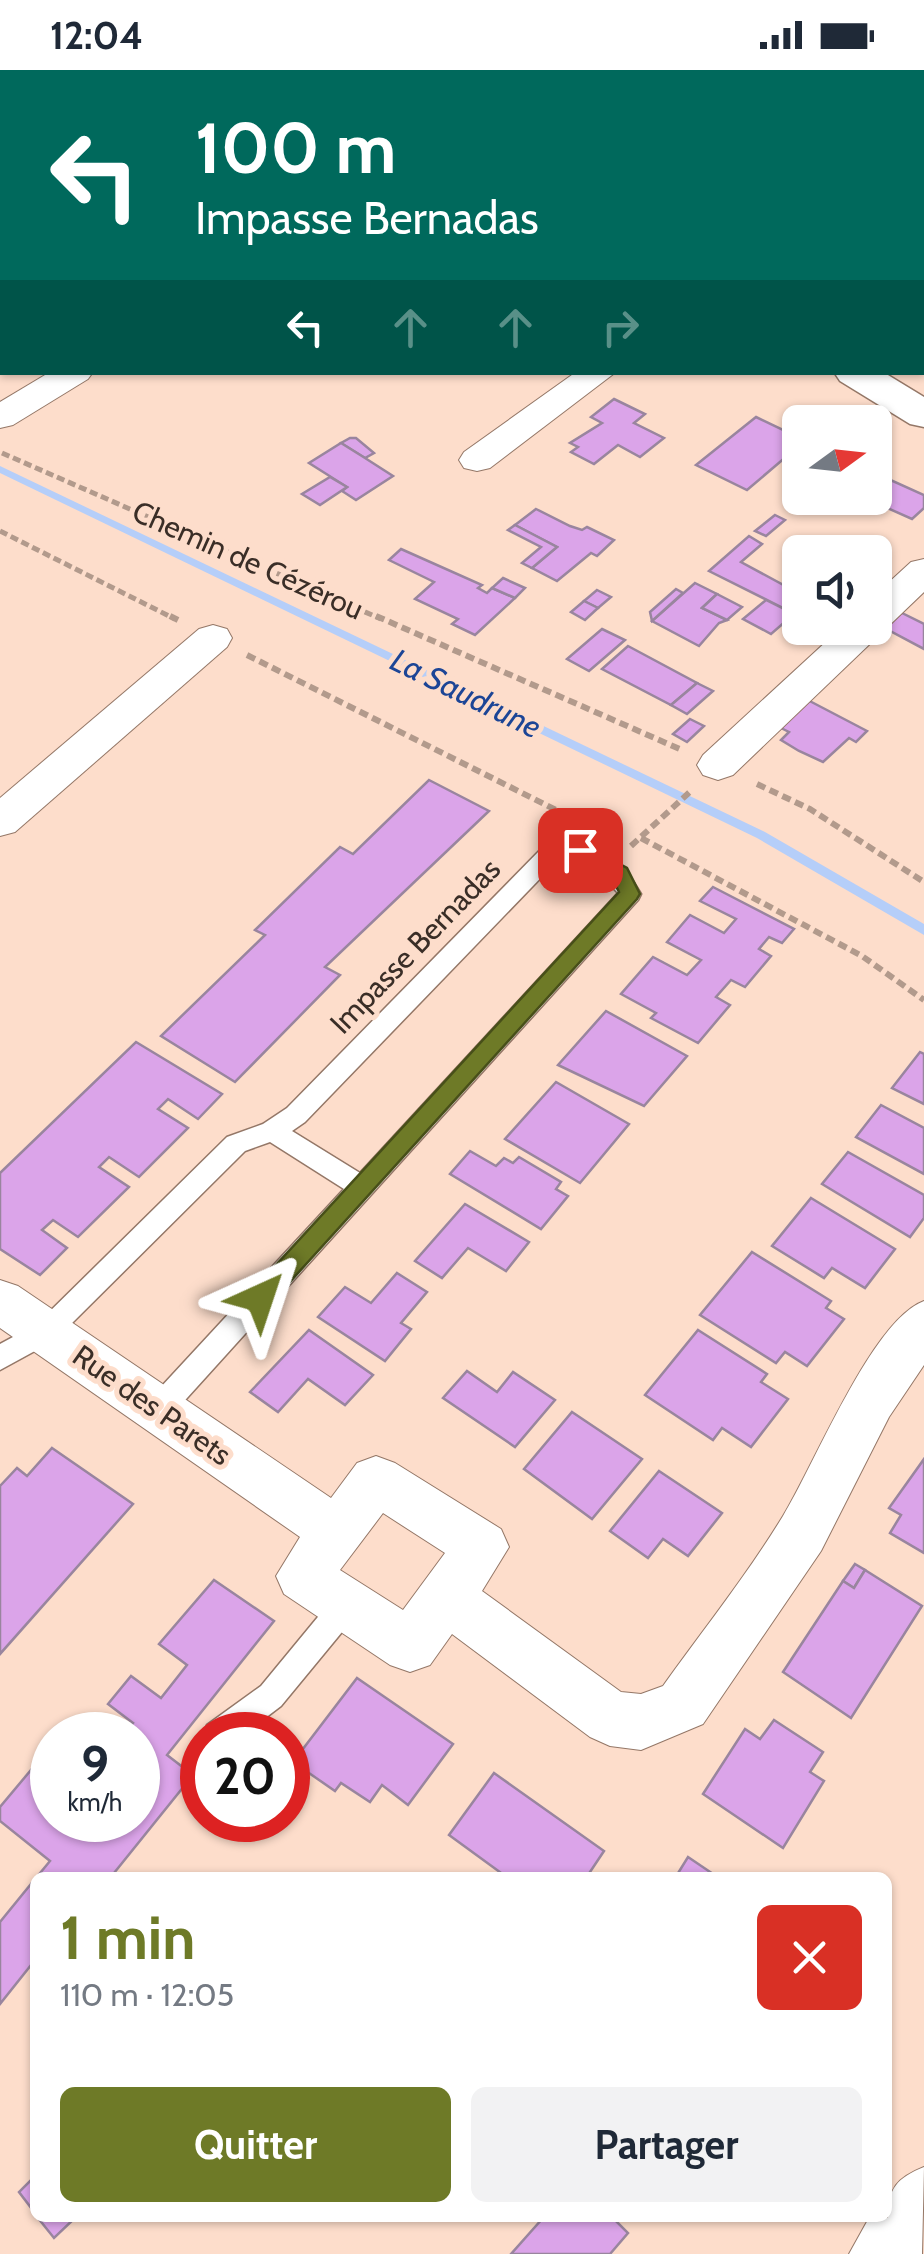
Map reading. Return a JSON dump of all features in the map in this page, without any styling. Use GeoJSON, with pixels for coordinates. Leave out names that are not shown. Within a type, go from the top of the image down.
{"type":"FeatureCollection","features":[{"type":"Feature","properties":{"kind":"street"},"geometry":{"type":"LineString","coordinates":[[0,417],[71,375]]}},
{"type":"Feature","properties":{"kind":"street"},"geometry":{"type":"LineString","coordinates":[[477,460],[595,375]]}},
{"type":"Feature","properties":{"kind":"street"},"geometry":{"type":"LineString","coordinates":[[859,375],[924,415]]}},
{"type":"Feature","properties":{"kind":"street"},"geometry":{"type":"LineString","coordinates":[[892,601],[924,571]]}},
{"type":"Feature","properties":{"kind":"street"},"geometry":{"type":"LineString","coordinates":[[0,821],[212,638]]}},
{"type":"Feature","properties":{"kind":"street"},"geometry":{"type":"LineString","coordinates":[[706,776],[846,645]]}},
{"type":"Feature","properties":{"kind":"street","name":"Rue des Parets"},"geometry":{"type":"LineString","coordinates":[[0,1300],[320,1520]]}},
{"type":"Feature","properties":{"kind":"street"},"geometry":{"type":"LineString","coordinates":[[446,1596],[610,1718],[641,1722],[684,1705],[802,1534],[871,1401],[924,1323]]}},
{"type":"Feature","properties":{"kind":"street"},"geometry":{"type":"LineString","coordinates":[[376,1480],[482,1547],[446,1596],[410,1646],[302,1576],[320,1520],[376,1480]]}},
{"type":"Feature","properties":{"kind":"street"},"geometry":{"type":"LineString","coordinates":[[882,2254],[924,2199]]}},
{"type":"Feature","properties":{"kind":"lane","name":"Impasse Bernadas"},"geometry":{"type":"LineString","coordinates":[[0,1358],[46,1332],[236,1144],[272,1132],[296,1115],[552,852],[580,850],[609,866]]}},
{"type":"Feature","properties":{"kind":"lane"},"geometry":{"type":"LineString","coordinates":[[158,1410],[630,894],[620,873],[609,866]]}},
{"type":"Feature","properties":{"kind":"lane"},"geometry":{"type":"LineString","coordinates":[[272,1132],[362,1187]]}},
{"type":"Feature","properties":{"kind":"lane"},"geometry":{"type":"LineString","coordinates":[[250,1712],[272,1696],[346,1605]]}},
{"type":"Feature","properties":{"kind":"path","name":"Chemin de Cézérou"},"geometry":{"type":"LineString","coordinates":[[0,452],[706,776],[810,808],[924,882]]}},
{"type":"Feature","properties":{"kind":"path"},"geometry":{"type":"LineString","coordinates":[[0,531],[578,821]]}},
{"type":"Feature","properties":{"kind":"path"},"geometry":{"type":"LineString","coordinates":[[609,866],[706,776]]}},
{"type":"Feature","properties":{"kind":"path"},"geometry":{"type":"LineString","coordinates":[[641,838],[862,956],[924,1000]]}},
{"type":"Feature","properties":{"kind":"building"},"geometry":{"type":"Polygon","coordinates":[[[614,399],[645,414],[634,423],[664,438],[640,457],[618,445],[594,464],[571,452],[578,447],[570,443],[602,423],[591,417],[614,399]]]}},
{"type":"Feature","properties":{"kind":"building"},"geometry":{"type":"Polygon","coordinates":[[[756,417],[782,429],[782,460],[747,490],[696,465],[756,417]]]}},
{"type":"Feature","properties":{"kind":"building"},"geometry":{"type":"Polygon","coordinates":[[[356,438],[374,453],[365,458],[341,443],[356,438]]]}},
{"type":"Feature","properties":{"kind":"building"},"geometry":{"type":"Polygon","coordinates":[[[341,443],[393,476],[356,500],[342,491],[347,487],[309,463],[341,443]]]}},
{"type":"Feature","properties":{"kind":"building"},"geometry":{"type":"Polygon","coordinates":[[[330,477],[347,487],[320,505],[302,494],[330,477]]]}},
{"type":"Feature","properties":{"kind":"building"},"geometry":{"type":"Polygon","coordinates":[[[892,481],[924,495],[924,508],[912,519],[892,510],[892,481]]]}},
{"type":"Feature","properties":{"kind":"building"},"geometry":{"type":"Polygon","coordinates":[[[536,509],[570,526],[582,530],[587,527],[614,540],[597,556],[591,553],[557,581],[532,568],[557,547],[515,525],[536,509]]]}},
{"type":"Feature","properties":{"kind":"building"},"geometry":{"type":"Polygon","coordinates":[[[775,515],[785,520],[766,536],[755,531],[775,515]]]}},
{"type":"Feature","properties":{"kind":"building"},"geometry":{"type":"Polygon","coordinates":[[[515,525],[557,547],[532,568],[522,563],[541,547],[508,530],[515,525]]]}},
{"type":"Feature","properties":{"kind":"building"},"geometry":{"type":"Polygon","coordinates":[[[749,536],[762,544],[741,562],[782,584],[782,608],[709,571],[749,536]]]}},
{"type":"Feature","properties":{"kind":"building"},"geometry":{"type":"Polygon","coordinates":[[[401,549],[482,585],[478,588],[487,593],[492,588],[515,598],[475,635],[452,624],[458,619],[415,599],[434,582],[389,560],[401,549]]]}},
{"type":"Feature","properties":{"kind":"building"},"geometry":{"type":"Polygon","coordinates":[[[503,578],[525,588],[515,598],[492,588],[503,578]]]}},
{"type":"Feature","properties":{"kind":"building"},"geometry":{"type":"Polygon","coordinates":[[[695,583],[717,594],[702,608],[727,620],[719,623],[699,646],[652,621],[695,583]]]}},
{"type":"Feature","properties":{"kind":"building"},"geometry":{"type":"Polygon","coordinates":[[[676,589],[683,593],[652,621],[650,612],[676,589]]]}},
{"type":"Feature","properties":{"kind":"building"},"geometry":{"type":"Polygon","coordinates":[[[597,590],[611,597],[598,608],[584,601],[597,590]]]}},
{"type":"Feature","properties":{"kind":"building"},"geometry":{"type":"Polygon","coordinates":[[[717,594],[742,607],[727,620],[702,608],[717,594]]]}},
{"type":"Feature","properties":{"kind":"building"},"geometry":{"type":"Polygon","coordinates":[[[766,600],[782,608],[782,624],[771,634],[743,619],[766,600]]]}},
{"type":"Feature","properties":{"kind":"building"},"geometry":{"type":"Polygon","coordinates":[[[584,601],[598,608],[585,620],[571,612],[584,601]]]}},
{"type":"Feature","properties":{"kind":"building"},"geometry":{"type":"Polygon","coordinates":[[[896,610],[924,624],[924,649],[892,632],[892,614],[896,610]]]}},
{"type":"Feature","properties":{"kind":"building"},"geometry":{"type":"Polygon","coordinates":[[[602,629],[625,640],[589,671],[567,659],[602,629]]]}},
{"type":"Feature","properties":{"kind":"building"},"geometry":{"type":"Polygon","coordinates":[[[628,646],[697,683],[671,705],[602,669],[628,646]]]}},
{"type":"Feature","properties":{"kind":"building"},"geometry":{"type":"Polygon","coordinates":[[[697,683],[713,691],[687,714],[671,705],[697,683]]]}},
{"type":"Feature","properties":{"kind":"building"},"geometry":{"type":"Polygon","coordinates":[[[802,697],[867,731],[856,742],[849,738],[823,762],[799,751],[781,740],[789,732],[773,724],[802,697]]]}},
{"type":"Feature","properties":{"kind":"building"},"geometry":{"type":"Polygon","coordinates":[[[690,719],[704,726],[687,742],[673,734],[690,719]]]}},
{"type":"Feature","properties":{"kind":"building"},"geometry":{"type":"Polygon","coordinates":[[[429,780],[489,811],[325,967],[340,975],[235,1082],[161,1036],[265,935],[255,930],[340,847],[353,854],[429,780]]]}},
{"type":"Feature","properties":{"kind":"building"},"geometry":{"type":"Polygon","coordinates":[[[713,887],[794,929],[782,943],[769,937],[759,949],[771,956],[745,987],[731,980],[716,997],[730,1005],[698,1043],[651,1018],[656,1013],[621,994],[653,957],[687,975],[701,960],[667,942],[690,915],[724,933],[736,919],[700,901],[713,887]]]}},
{"type":"Feature","properties":{"kind":"building"},"geometry":{"type":"Polygon","coordinates":[[[606,1011],[687,1056],[644,1106],[558,1065],[606,1011]]]}},
{"type":"Feature","properties":{"kind":"building"},"geometry":{"type":"Polygon","coordinates":[[[136,1042],[222,1094],[198,1119],[168,1099],[158,1109],[188,1128],[139,1177],[109,1157],[99,1167],[129,1187],[78,1237],[53,1220],[42,1230],[67,1248],[40,1275],[0,1249],[0,1173],[136,1042]]]}},
{"type":"Feature","properties":{"kind":"building"},"geometry":{"type":"Polygon","coordinates":[[[920,1052],[924,1054],[924,1104],[892,1088],[920,1052]]]}},
{"type":"Feature","properties":{"kind":"building"},"geometry":{"type":"Polygon","coordinates":[[[556,1082],[629,1124],[580,1183],[505,1139],[556,1082]]]}},
{"type":"Feature","properties":{"kind":"building"},"geometry":{"type":"Polygon","coordinates":[[[881,1105],[924,1128],[924,1174],[856,1137],[881,1105]]]}},
{"type":"Feature","properties":{"kind":"building"},"geometry":{"type":"Polygon","coordinates":[[[470,1151],[496,1166],[504,1158],[513,1163],[519,1157],[561,1182],[556,1189],[568,1196],[541,1229],[450,1174],[470,1151]]]}},
{"type":"Feature","properties":{"kind":"building"},"geometry":{"type":"Polygon","coordinates":[[[848,1152],[924,1195],[924,1218],[910,1237],[822,1184],[848,1152]]]}},
{"type":"Feature","properties":{"kind":"building"},"geometry":{"type":"Polygon","coordinates":[[[811,1198],[895,1249],[865,1288],[832,1268],[824,1278],[772,1246],[811,1198]]]}},
{"type":"Feature","properties":{"kind":"building"},"geometry":{"type":"Polygon","coordinates":[[[465,1204],[529,1242],[506,1271],[468,1248],[442,1278],[415,1261],[465,1204]]]}},
{"type":"Feature","properties":{"kind":"building"},"geometry":{"type":"Polygon","coordinates":[[[752,1252],[831,1301],[826,1308],[844,1319],[807,1366],[785,1352],[776,1363],[700,1315],[752,1252]]]}},
{"type":"Feature","properties":{"kind":"building"},"geometry":{"type":"Polygon","coordinates":[[[397,1273],[427,1292],[401,1323],[411,1329],[385,1361],[318,1317],[345,1287],[371,1303],[397,1273]]]}},
{"type":"Feature","properties":{"kind":"building"},"geometry":{"type":"Polygon","coordinates":[[[309,1330],[373,1375],[345,1405],[308,1379],[278,1412],[250,1392],[309,1330]]]}},
{"type":"Feature","properties":{"kind":"building"},"geometry":{"type":"Polygon","coordinates":[[[698,1330],[767,1374],[761,1382],[788,1399],[751,1447],[722,1428],[713,1440],[645,1395],[698,1330]]]}},
{"type":"Feature","properties":{"kind":"building"},"geometry":{"type":"Polygon","coordinates":[[[467,1371],[497,1392],[513,1372],[555,1400],[515,1447],[443,1398],[467,1371]]]}},
{"type":"Feature","properties":{"kind":"building"},"geometry":{"type":"Polygon","coordinates":[[[572,1412],[642,1459],[592,1519],[524,1469],[572,1412]]]}},
{"type":"Feature","properties":{"kind":"building"},"geometry":{"type":"Polygon","coordinates":[[[52,1448],[133,1504],[0,1654],[0,1486],[17,1468],[27,1476],[52,1448]]]}},
{"type":"Feature","properties":{"kind":"building"},"geometry":{"type":"Polygon","coordinates":[[[924,1459],[924,1553],[890,1533],[901,1515],[889,1508],[924,1459]]]}},
{"type":"Feature","properties":{"kind":"building"},"geometry":{"type":"Polygon","coordinates":[[[659,1471],[722,1513],[688,1556],[663,1539],[648,1558],[610,1531],[659,1471]]]}},
{"type":"Feature","properties":{"kind":"building"},"geometry":{"type":"Polygon","coordinates":[[[855,1564],[865,1570],[854,1588],[843,1581],[855,1564]]]}},
{"type":"Feature","properties":{"kind":"building"},"geometry":{"type":"Polygon","coordinates":[[[865,1570],[922,1606],[851,1718],[783,1672],[843,1581],[854,1588],[865,1570]]]}},
{"type":"Feature","properties":{"kind":"building"},"geometry":{"type":"Polygon","coordinates":[[[214,1580],[274,1621],[201,1712],[180,1712],[180,1739],[167,1755],[180,1765],[180,1791],[160,1816],[160,1712],[119,1712],[108,1704],[131,1676],[161,1698],[187,1665],[159,1644],[214,1580]]]}},
{"type":"Feature","properties":{"kind":"building"},"geometry":{"type":"Polygon","coordinates":[[[357,1678],[453,1744],[408,1805],[382,1785],[370,1802],[341,1783],[335,1791],[310,1774],[310,1740],[357,1678]]]}},
{"type":"Feature","properties":{"kind":"building"},"geometry":{"type":"Polygon","coordinates":[[[774,1720],[823,1752],[810,1772],[824,1781],[783,1848],[703,1794],[745,1729],[760,1739],[774,1720]]]}},
{"type":"Feature","properties":{"kind":"building"},"geometry":{"type":"Polygon","coordinates":[[[30,1771],[30,1842],[139,1842],[115,1872],[41,1872],[50,1861],[0,1821],[0,1807],[30,1771]]]}},
{"type":"Feature","properties":{"kind":"building"},"geometry":{"type":"Polygon","coordinates":[[[494,1773],[604,1851],[590,1872],[500,1872],[449,1835],[494,1773]]]}},
{"type":"Feature","properties":{"kind":"building"},"geometry":{"type":"Polygon","coordinates":[[[688,1857],[710,1872],[679,1872],[688,1857]]]}},
{"type":"Feature","properties":{"kind":"building"},"geometry":{"type":"Polygon","coordinates":[[[30,1885],[30,1966],[0,2004],[0,1922],[30,1885]]]}},
{"type":"Feature","properties":{"kind":"building"},"geometry":{"type":"Polygon","coordinates":[[[30,2181],[30,2206],[19,2192],[30,2181]]]}},
{"type":"Feature","properties":{"kind":"building"},"geometry":{"type":"Polygon","coordinates":[[[41,2222],[71,2222],[54,2238],[41,2222]]]}},
{"type":"Feature","properties":{"kind":"building"},"geometry":{"type":"Polygon","coordinates":[[[539,2222],[617,2222],[628,2233],[610,2254],[511,2254],[539,2222]]]}},
{"type":"Feature","properties":{"kind":"waterway","name":"La Saudrune"},"geometry":{"type":"LineString","coordinates":[[0,469],[761,835],[924,930]]}},
{"type":"Feature","properties":{"kind":"route"},"geometry":{"type":"LineString","coordinates":[[260,1298],[630,894],[620,873],[580,850]]}}]}
